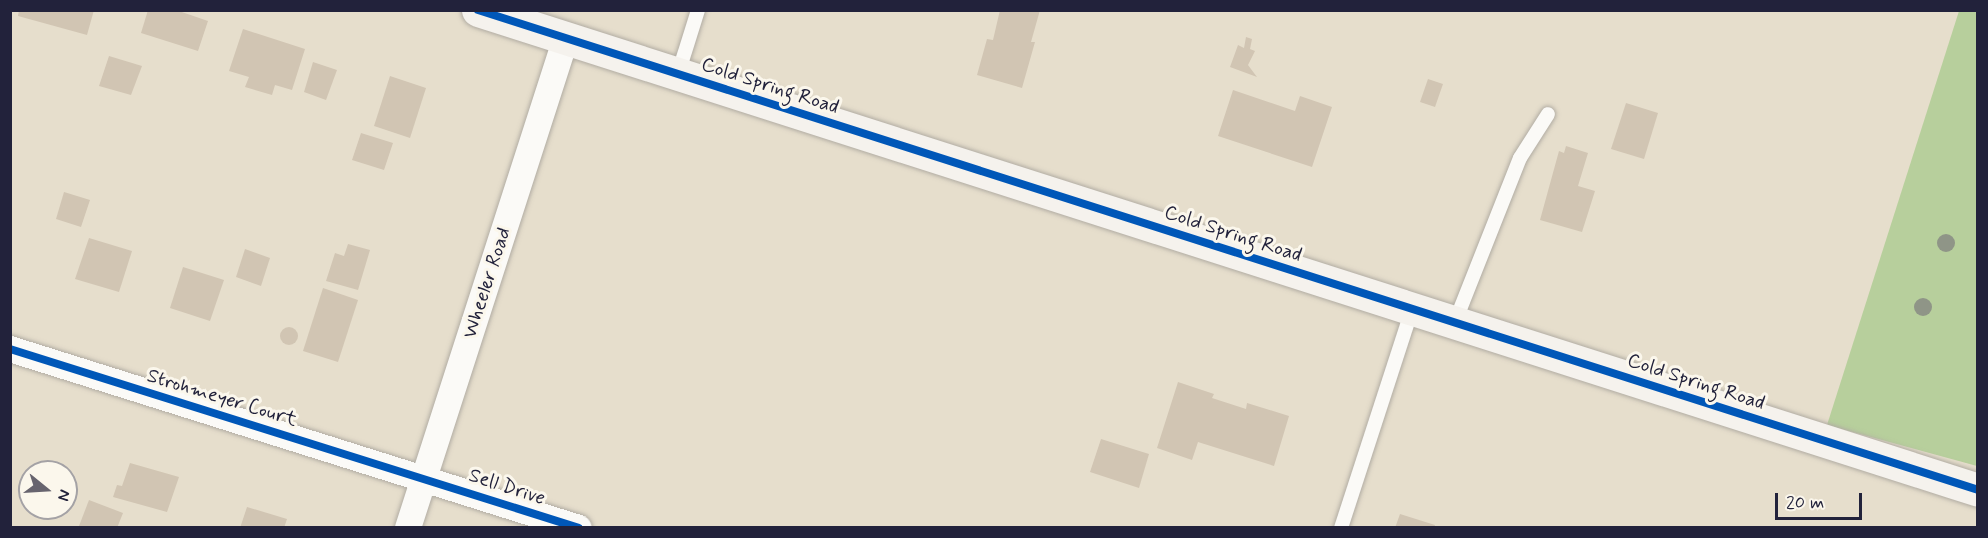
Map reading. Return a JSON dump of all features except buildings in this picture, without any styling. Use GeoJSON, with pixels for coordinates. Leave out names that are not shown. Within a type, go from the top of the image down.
{"type":"FeatureCollection","features":[{"type":"Feature","properties":{"kind":"street","name":"Cold Spring Road"},"geometry":{"type":"LineString","coordinates":[[478,10],[1977,490]]}},
{"type":"Feature","properties":{"kind":"street","name":"Wheeler Road"},"geometry":{"type":"LineString","coordinates":[[408,528],[566,38]]}},
{"type":"Feature","properties":{"kind":"street","name":"Strohmeyer Court"},"geometry":{"type":"LineString","coordinates":[[10,349],[424,478]]}},
{"type":"Feature","properties":{"kind":"street","name":"Sell Drive"},"geometry":{"type":"LineString","coordinates":[[424,478],[579,528]]}},
{"type":"Feature","properties":{"kind":"lane"},"geometry":{"type":"LineString","coordinates":[[678,74],[698,10]]}},
{"type":"Feature","properties":{"kind":"lane"},"geometry":{"type":"LineString","coordinates":[[1454,322],[1520,158],[1548,114]]}},
{"type":"Feature","properties":{"kind":"lane"},"geometry":{"type":"LineString","coordinates":[[1341,528],[1412,309]]}},
{"type":"Feature","properties":{"kind":"green space"},"geometry":{"type":"Polygon","coordinates":[[[1959,11],[1977,11],[1977,466],[1827,425],[1959,11]]]}},
{"type":"Feature","properties":{"kind":"cycle path"},"geometry":{"type":"LineString","coordinates":[[478,10],[1978,490]]}},
{"type":"Feature","properties":{"kind":"cycle path"},"geometry":{"type":"LineString","coordinates":[[10,349],[579,528]]}}]}
